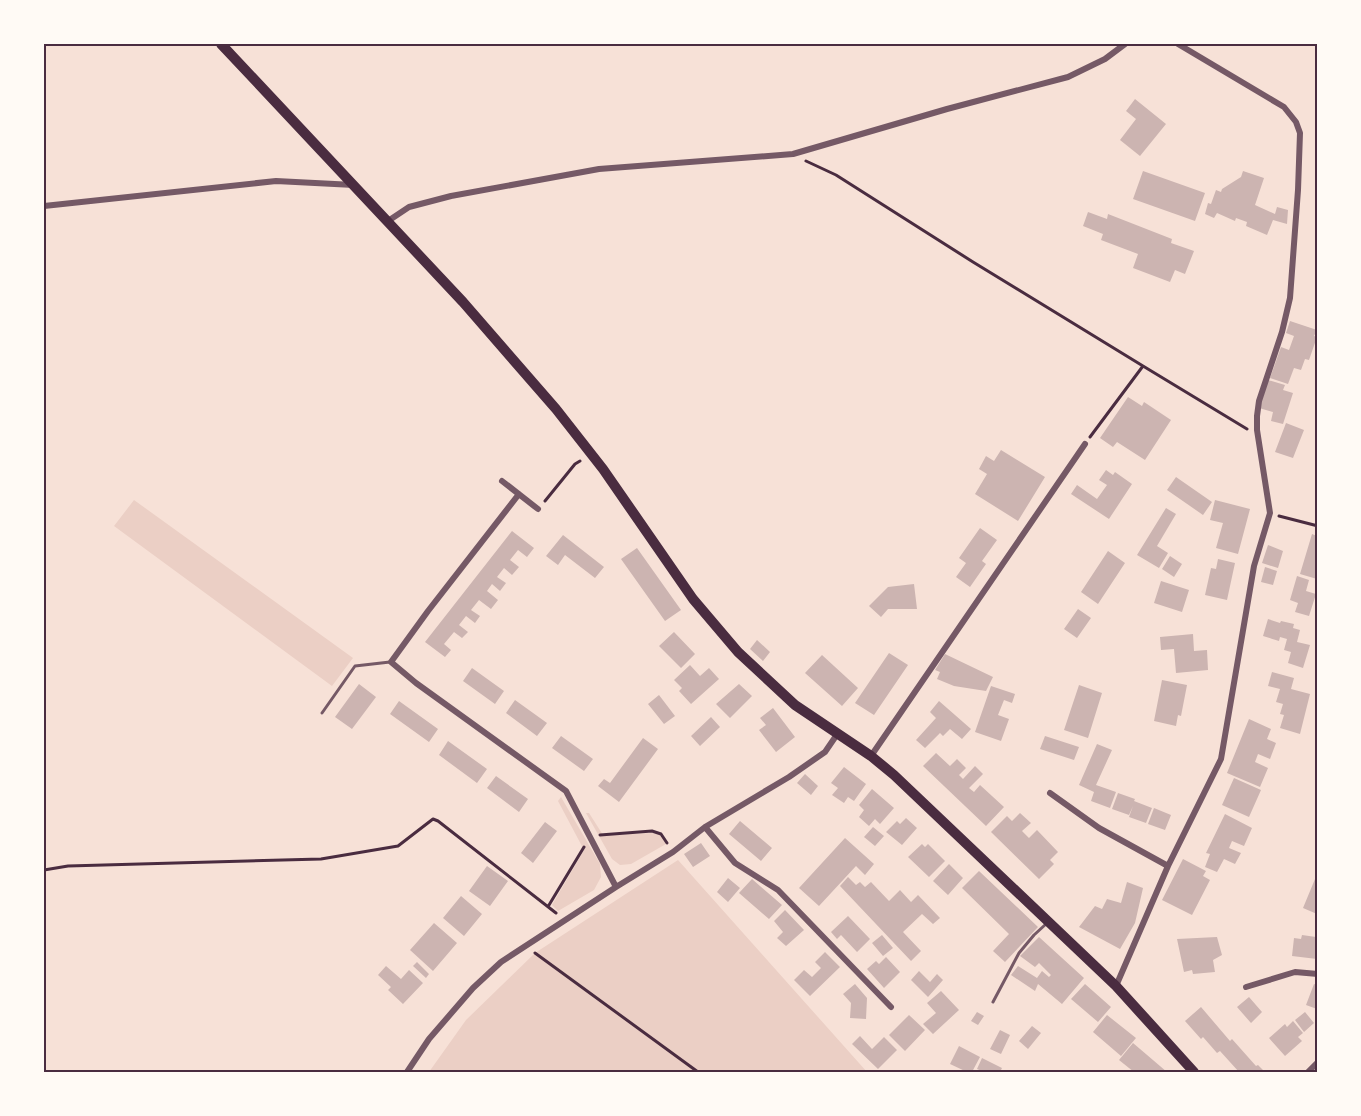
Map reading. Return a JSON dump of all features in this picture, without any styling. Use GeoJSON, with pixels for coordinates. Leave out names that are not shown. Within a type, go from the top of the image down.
{"type":"FeatureCollection","features":[{"type":"Feature","properties":{"kind":"main road"},"geometry":{"type":"LineString","coordinates":[[221,44],[463,302],[556,409],[592,454],[693,599],[738,652],[795,705],[871,756],[950,827],[1116,986],[1194,1072]]}},
{"type":"Feature","properties":{"kind":"street"},"geometry":{"type":"LineString","coordinates":[[388,221],[409,207],[451,196],[598,169],[793,154],[947,109],[1068,77],[1104,59],[1125,44]]}},
{"type":"Feature","properties":{"kind":"street"},"geometry":{"type":"LineString","coordinates":[[1116,986],[1167,866],[1221,759],[1254,566],[1270,513],[1257,416],[1259,401],[1282,332],[1290,298],[1298,190],[1300,133],[1296,122],[1284,106],[1178,44]]}},
{"type":"Feature","properties":{"kind":"street"},"geometry":{"type":"LineString","coordinates":[[44,206],[276,181],[354,185]]}},
{"type":"Feature","properties":{"kind":"street"},"geometry":{"type":"LineString","coordinates":[[871,756],[1085,444]]}},
{"type":"Feature","properties":{"kind":"street"},"geometry":{"type":"LineString","coordinates":[[502,481],[538,509]]}},
{"type":"Feature","properties":{"kind":"street"},"geometry":{"type":"LineString","coordinates":[[519,494],[391,662],[425,690],[566,791],[616,886]]}},
{"type":"Feature","properties":{"kind":"street"},"geometry":{"type":"LineString","coordinates":[[407,1072],[429,1039],[473,988],[501,962],[616,886],[673,852],[705,827],[789,777],[825,752],[838,733]]}},
{"type":"Feature","properties":{"kind":"street"},"geometry":{"type":"LineString","coordinates":[[1050,792],[1099,828],[1167,866]]}},
{"type":"Feature","properties":{"kind":"street"},"geometry":{"type":"LineString","coordinates":[[705,827],[735,863],[778,890],[891,1007]]}},
{"type":"Feature","properties":{"kind":"street"},"geometry":{"type":"LineString","coordinates":[[1246,987],[1295,972],[1317,974]]}},
{"type":"Feature","properties":{"kind":"street"},"geometry":{"type":"LineString","coordinates":[[1308,1072],[1316,1066]]}},
{"type":"Feature","properties":{"kind":"lane"},"geometry":{"type":"LineString","coordinates":[[322,713],[355,666],[391,662]]}},
{"type":"Feature","properties":{"kind":"lane"},"geometry":{"type":"LineString","coordinates":[[993,1002],[1018,953],[1048,922]]}},
{"type":"Feature","properties":{"kind":"path"},"geometry":{"type":"LineString","coordinates":[[793,154],[836,175],[963,256],[1247,429],[1257,429]]}},
{"type":"Feature","properties":{"kind":"path"},"geometry":{"type":"LineString","coordinates":[[1085,444],[1143,366]]}},
{"type":"Feature","properties":{"kind":"path"},"geometry":{"type":"LineString","coordinates":[[538,509],[575,465],[592,454]]}},
{"type":"Feature","properties":{"kind":"path"},"geometry":{"type":"LineString","coordinates":[[1270,513],[1317,526]]}},
{"type":"Feature","properties":{"kind":"path"},"geometry":{"type":"LineString","coordinates":[[44,870],[68,866],[321,859],[398,846],[433,819],[564,920]]}},
{"type":"Feature","properties":{"kind":"path"},"geometry":{"type":"LineString","coordinates":[[530,943],[535,953],[698,1072]]}},
{"type":"Feature","properties":{"kind":"shaded area"},"geometry":{"type":"Polygon","coordinates":[[[134,500],[353,658],[332,686],[114,526],[134,500]]]}},
{"type":"Feature","properties":{"kind":"shaded area"},"geometry":{"type":"Polygon","coordinates":[[[561,797],[600,864],[601,877],[594,890],[558,911],[552,905],[584,850],[558,801],[561,797]]]}},
{"type":"Feature","properties":{"kind":"shaded area"},"geometry":{"type":"Polygon","coordinates":[[[586,813],[589,813],[603,835],[653,833],[660,835],[666,844],[631,864],[620,865],[612,859],[586,813]]]}},
{"type":"Feature","properties":{"kind":"shaded area"},"geometry":{"type":"Polygon","coordinates":[[[678,860],[867,1072],[429,1072],[466,1020],[535,953],[678,860]]]}},
{"type":"Feature","properties":{"kind":"building"},"geometry":{"type":"Polygon","coordinates":[[[1135,99],[1166,124],[1140,156],[1120,140],[1136,119],[1126,111],[1135,99]]]}},
{"type":"Feature","properties":{"kind":"building"},"geometry":{"type":"Polygon","coordinates":[[[1143,171],[1205,193],[1195,221],[1133,199],[1143,171]]]}},
{"type":"Feature","properties":{"kind":"building"},"geometry":{"type":"Polygon","coordinates":[[[1243,171],[1264,178],[1255,205],[1275,214],[1277,207],[1288,210],[1287,224],[1273,220],[1267,235],[1246,226],[1247,222],[1236,218],[1235,221],[1217,213],[1214,218],[1205,214],[1208,203],[1211,204],[1216,190],[1221,192],[1241,177],[1243,171]]]}},
{"type":"Feature","properties":{"kind":"building"},"geometry":{"type":"Polygon","coordinates":[[[1088,212],[1107,219],[1108,214],[1172,239],[1171,243],[1194,251],[1185,274],[1175,270],[1170,282],[1133,268],[1138,254],[1101,240],[1103,234],[1083,226],[1088,212]]]}},
{"type":"Feature","properties":{"kind":"building"},"geometry":{"type":"Polygon","coordinates":[[[1290,321],[1317,330],[1314,336],[1317,337],[1309,360],[1305,359],[1301,370],[1294,368],[1288,384],[1270,378],[1281,347],[1289,350],[1294,336],[1286,333],[1290,321]]]}},
{"type":"Feature","properties":{"kind":"building"},"geometry":{"type":"Polygon","coordinates":[[[1268,380],[1285,385],[1283,390],[1293,393],[1283,424],[1271,421],[1273,412],[1259,408],[1268,380]]]}},
{"type":"Feature","properties":{"kind":"building"},"geometry":{"type":"Polygon","coordinates":[[[1128,397],[1142,406],[1144,402],[1171,420],[1145,460],[1117,442],[1113,447],[1100,438],[1128,397]]]}},
{"type":"Feature","properties":{"kind":"building"},"geometry":{"type":"Polygon","coordinates":[[[1286,423],[1304,430],[1293,458],[1275,452],[1286,423]]]}},
{"type":"Feature","properties":{"kind":"building"},"geometry":{"type":"Polygon","coordinates":[[[1001,450],[1045,477],[1018,521],[975,494],[987,474],[979,469],[986,456],[994,461],[1001,450]]]}},
{"type":"Feature","properties":{"kind":"building"},"geometry":{"type":"Polygon","coordinates":[[[1106,470],[1113,475],[1115,472],[1132,484],[1109,519],[1071,494],[1077,485],[1097,499],[1107,485],[1099,480],[1106,470]]]}},
{"type":"Feature","properties":{"kind":"building"},"geometry":{"type":"Polygon","coordinates":[[[1176,477],[1212,502],[1203,515],[1167,490],[1176,477]]]}},
{"type":"Feature","properties":{"kind":"building"},"geometry":{"type":"Polygon","coordinates":[[[1215,500],[1250,509],[1238,554],[1216,548],[1223,523],[1210,520],[1215,500]]]}},
{"type":"Feature","properties":{"kind":"building"},"geometry":{"type":"Polygon","coordinates":[[[1166,508],[1176,514],[1157,546],[1168,553],[1159,568],[1137,555],[1166,508]]]}},
{"type":"Feature","properties":{"kind":"building"},"geometry":{"type":"Polygon","coordinates":[[[980,528],[997,540],[982,561],[986,564],[970,587],[956,577],[966,563],[959,558],[980,528]]]}},
{"type":"Feature","properties":{"kind":"building"},"geometry":{"type":"Polygon","coordinates":[[[512,531],[534,548],[527,557],[518,550],[510,560],[519,567],[512,575],[504,568],[497,577],[506,583],[500,591],[492,584],[487,591],[498,600],[491,609],[479,600],[471,610],[480,616],[475,623],[466,616],[459,625],[468,632],[462,638],[454,632],[444,644],[451,650],[445,657],[425,642],[512,531]]]}},
{"type":"Feature","properties":{"kind":"building"},"geometry":{"type":"Polygon","coordinates":[[[1312,534],[1317,536],[1317,579],[1300,574],[1312,534]]]}},
{"type":"Feature","properties":{"kind":"building"},"geometry":{"type":"Polygon","coordinates":[[[563,535],[604,567],[595,578],[565,555],[558,565],[546,556],[563,535]]]}},
{"type":"Feature","properties":{"kind":"building"},"geometry":{"type":"Polygon","coordinates":[[[1268,545],[1283,551],[1278,568],[1262,563],[1268,545]]]}},
{"type":"Feature","properties":{"kind":"building"},"geometry":{"type":"Polygon","coordinates":[[[637,548],[681,610],[665,621],[621,559],[637,548]]]}},
{"type":"Feature","properties":{"kind":"building"},"geometry":{"type":"Polygon","coordinates":[[[1108,551],[1125,563],[1098,604],[1081,592],[1108,551]]]}},
{"type":"Feature","properties":{"kind":"building"},"geometry":{"type":"Polygon","coordinates":[[[1170,556],[1182,564],[1174,577],[1162,569],[1170,556]]]}},
{"type":"Feature","properties":{"kind":"building"},"geometry":{"type":"Polygon","coordinates":[[[1218,559],[1235,563],[1227,600],[1205,595],[1211,568],[1216,569],[1218,559]]]}},
{"type":"Feature","properties":{"kind":"building"},"geometry":{"type":"Polygon","coordinates":[[[1265,567],[1277,571],[1273,585],[1261,582],[1265,567]]]}},
{"type":"Feature","properties":{"kind":"building"},"geometry":{"type":"Polygon","coordinates":[[[1297,576],[1309,580],[1306,591],[1316,594],[1309,616],[1295,612],[1298,603],[1290,600],[1297,576]]]}},
{"type":"Feature","properties":{"kind":"building"},"geometry":{"type":"Polygon","coordinates":[[[1161,581],[1189,590],[1182,612],[1154,603],[1161,581]]]}},
{"type":"Feature","properties":{"kind":"building"},"geometry":{"type":"Polygon","coordinates":[[[914,584],[917,609],[888,609],[881,617],[869,606],[888,587],[914,584]]]}},
{"type":"Feature","properties":{"kind":"building"},"geometry":{"type":"Polygon","coordinates":[[[1078,609],[1091,618],[1077,638],[1064,629],[1078,609]]]}},
{"type":"Feature","properties":{"kind":"building"},"geometry":{"type":"Polygon","coordinates":[[[1268,619],[1294,624],[1293,628],[1300,630],[1297,642],[1310,645],[1303,668],[1288,663],[1291,652],[1284,650],[1287,639],[1280,637],[1279,641],[1263,636],[1268,619]]]}},
{"type":"Feature","properties":{"kind":"building"},"geometry":{"type":"Polygon","coordinates":[[[674,632],[695,654],[681,668],[659,646],[674,632]]]}},
{"type":"Feature","properties":{"kind":"building"},"geometry":{"type":"Polygon","coordinates":[[[1193,634],[1194,651],[1207,650],[1208,670],[1176,673],[1174,649],[1161,650],[1160,637],[1193,634]]]}},
{"type":"Feature","properties":{"kind":"building"},"geometry":{"type":"Polygon","coordinates":[[[757,640],[770,652],[763,661],[750,649],[757,640]]]}},
{"type":"Feature","properties":{"kind":"building"},"geometry":{"type":"Polygon","coordinates":[[[889,653],[908,665],[874,715],[855,703],[889,653]]]}},
{"type":"Feature","properties":{"kind":"building"},"geometry":{"type":"Polygon","coordinates":[[[945,654],[993,677],[986,691],[954,686],[937,679],[940,672],[935,670],[945,654]]]}},
{"type":"Feature","properties":{"kind":"building"},"geometry":{"type":"Polygon","coordinates":[[[822,655],[858,688],[842,706],[805,673],[822,655]]]}},
{"type":"Feature","properties":{"kind":"building"},"geometry":{"type":"Polygon","coordinates":[[[690,665],[700,676],[709,668],[719,679],[691,704],[679,691],[682,688],[674,680],[690,665]]]}},
{"type":"Feature","properties":{"kind":"building"},"geometry":{"type":"Polygon","coordinates":[[[472,668],[504,691],[495,704],[463,681],[472,668]]]}},
{"type":"Feature","properties":{"kind":"building"},"geometry":{"type":"Polygon","coordinates":[[[1272,672],[1294,678],[1291,689],[1310,694],[1300,734],[1280,728],[1284,715],[1280,714],[1283,704],[1276,702],[1280,689],[1268,686],[1272,672]]]}},
{"type":"Feature","properties":{"kind":"building"},"geometry":{"type":"Polygon","coordinates":[[[1162,680],[1187,685],[1181,716],[1178,715],[1176,726],[1154,721],[1162,680]]]}},
{"type":"Feature","properties":{"kind":"building"},"geometry":{"type":"Polygon","coordinates":[[[359,684],[376,697],[352,729],[335,717],[359,684]]]}},
{"type":"Feature","properties":{"kind":"building"},"geometry":{"type":"Polygon","coordinates":[[[739,684],[752,696],[730,718],[716,704],[739,684]]]}},
{"type":"Feature","properties":{"kind":"building"},"geometry":{"type":"Polygon","coordinates":[[[1079,685],[1102,693],[1088,738],[1064,730],[1079,685]]]}},
{"type":"Feature","properties":{"kind":"building"},"geometry":{"type":"Polygon","coordinates":[[[991,686],[1015,694],[1012,703],[1004,700],[998,715],[1009,719],[1001,741],[975,732],[991,686]]]}},
{"type":"Feature","properties":{"kind":"building"},"geometry":{"type":"Polygon","coordinates":[[[659,695],[675,716],[664,724],[648,704],[659,695]]]}},
{"type":"Feature","properties":{"kind":"building"},"geometry":{"type":"Polygon","coordinates":[[[515,700],[547,723],[537,736],[506,713],[515,700]]]}},
{"type":"Feature","properties":{"kind":"building"},"geometry":{"type":"Polygon","coordinates":[[[399,701],[438,729],[429,742],[390,714],[399,701]]]}},
{"type":"Feature","properties":{"kind":"building"},"geometry":{"type":"Polygon","coordinates":[[[939,701],[971,729],[962,739],[950,729],[943,736],[940,733],[925,748],[916,740],[936,718],[930,712],[939,701]]]}},
{"type":"Feature","properties":{"kind":"building"},"geometry":{"type":"Polygon","coordinates":[[[773,708],[795,737],[776,752],[759,730],[766,725],[760,718],[773,708]]]}},
{"type":"Feature","properties":{"kind":"building"},"geometry":{"type":"Polygon","coordinates":[[[711,717],[720,727],[700,746],[691,736],[711,717]]]}},
{"type":"Feature","properties":{"kind":"building"},"geometry":{"type":"Polygon","coordinates":[[[1249,719],[1271,729],[1267,739],[1276,743],[1270,759],[1258,754],[1255,762],[1268,768],[1260,787],[1227,773],[1249,719]]]}},
{"type":"Feature","properties":{"kind":"building"},"geometry":{"type":"Polygon","coordinates":[[[561,736],[593,759],[584,771],[552,748],[561,736]]]}},
{"type":"Feature","properties":{"kind":"building"},"geometry":{"type":"Polygon","coordinates":[[[1045,736],[1079,747],[1074,760],[1040,749],[1045,736]]]}},
{"type":"Feature","properties":{"kind":"building"},"geometry":{"type":"Polygon","coordinates":[[[643,738],[658,749],[619,802],[598,786],[604,779],[610,783],[643,738]]]}},
{"type":"Feature","properties":{"kind":"building"},"geometry":{"type":"Polygon","coordinates":[[[448,741],[487,769],[477,783],[439,755],[448,741]]]}},
{"type":"Feature","properties":{"kind":"building"},"geometry":{"type":"Polygon","coordinates":[[[1097,744],[1112,750],[1096,785],[1116,792],[1110,808],[1091,801],[1094,792],[1079,785],[1097,744]]]}},
{"type":"Feature","properties":{"kind":"building"},"geometry":{"type":"Polygon","coordinates":[[[936,753],[950,766],[957,759],[966,768],[959,775],[963,779],[975,766],[983,774],[969,788],[974,792],[980,785],[1004,807],[986,826],[923,766],[936,753]]]}},
{"type":"Feature","properties":{"kind":"building"},"geometry":{"type":"Polygon","coordinates":[[[844,767],[866,784],[854,801],[848,797],[844,803],[832,795],[838,788],[831,783],[844,767]]]}},
{"type":"Feature","properties":{"kind":"building"},"geometry":{"type":"Polygon","coordinates":[[[805,774],[818,786],[811,795],[797,783],[805,774]]]}},
{"type":"Feature","properties":{"kind":"building"},"geometry":{"type":"Polygon","coordinates":[[[496,776],[528,799],[519,812],[487,788],[496,776]]]}},
{"type":"Feature","properties":{"kind":"building"},"geometry":{"type":"Polygon","coordinates":[[[1234,778],[1261,790],[1249,817],[1222,805],[1234,778]]]}},
{"type":"Feature","properties":{"kind":"building"},"geometry":{"type":"Polygon","coordinates":[[[872,789],[894,808],[880,824],[875,819],[869,826],[859,817],[864,810],[859,805],[872,789]]]}},
{"type":"Feature","properties":{"kind":"building"},"geometry":{"type":"Polygon","coordinates":[[[1118,793],[1152,808],[1146,823],[1129,817],[1133,806],[1129,815],[1112,809],[1118,793]]]}},
{"type":"Feature","properties":{"kind":"building"},"geometry":{"type":"Polygon","coordinates":[[[1154,808],[1171,815],[1165,830],[1148,824],[1154,808]]]}},
{"type":"Feature","properties":{"kind":"building"},"geometry":{"type":"Polygon","coordinates":[[[1020,813],[1031,823],[1022,831],[1029,838],[1037,830],[1058,852],[1050,860],[1054,864],[1039,879],[991,832],[1007,816],[1012,821],[1020,813]]]}},
{"type":"Feature","properties":{"kind":"building"},"geometry":{"type":"Polygon","coordinates":[[[1225,814],[1252,828],[1244,846],[1232,841],[1229,848],[1241,853],[1235,864],[1224,859],[1217,872],[1205,867],[1210,854],[1206,853],[1225,814]]]}},
{"type":"Feature","properties":{"kind":"building"},"geometry":{"type":"Polygon","coordinates":[[[906,818],[917,828],[902,845],[886,832],[897,821],[900,824],[906,818]]]}},
{"type":"Feature","properties":{"kind":"building"},"geometry":{"type":"Polygon","coordinates":[[[740,821],[772,848],[761,861],[729,834],[740,821]]]}},
{"type":"Feature","properties":{"kind":"building"},"geometry":{"type":"Polygon","coordinates":[[[545,822],[557,831],[533,863],[521,853],[545,822]]]}},
{"type":"Feature","properties":{"kind":"building"},"geometry":{"type":"Polygon","coordinates":[[[873,827],[884,836],[875,846],[864,837],[873,827]]]}},
{"type":"Feature","properties":{"kind":"building"},"geometry":{"type":"Polygon","coordinates":[[[845,838],[874,864],[865,875],[856,866],[819,906],[799,888],[845,838]]]}},
{"type":"Feature","properties":{"kind":"building"},"geometry":{"type":"Polygon","coordinates":[[[701,843],[710,856],[693,867],[684,854],[701,843]]]}},
{"type":"Feature","properties":{"kind":"building"},"geometry":{"type":"Polygon","coordinates":[[[922,844],[925,847],[928,844],[945,861],[929,877],[908,857],[922,844]]]}},
{"type":"Feature","properties":{"kind":"building"},"geometry":{"type":"Polygon","coordinates":[[[1183,859],[1206,871],[1203,876],[1210,880],[1192,915],[1162,900],[1183,859]]]}},
{"type":"Feature","properties":{"kind":"building"},"geometry":{"type":"Polygon","coordinates":[[[949,864],[963,878],[948,895],[933,881],[949,864]]]}},
{"type":"Feature","properties":{"kind":"building"},"geometry":{"type":"Polygon","coordinates":[[[487,866],[508,881],[490,906],[469,891],[487,866]]]}},
{"type":"Feature","properties":{"kind":"building"},"geometry":{"type":"Polygon","coordinates":[[[979,871],[1038,927],[1005,962],[993,951],[1009,934],[962,888],[979,871]]]}},
{"type":"Feature","properties":{"kind":"building"},"geometry":{"type":"Polygon","coordinates":[[[848,877],[856,885],[860,882],[865,887],[871,882],[889,901],[900,890],[911,902],[918,895],[940,918],[933,924],[922,914],[903,932],[921,951],[911,961],[840,886],[848,877]]]}},
{"type":"Feature","properties":{"kind":"building"},"geometry":{"type":"Polygon","coordinates":[[[728,878],[740,888],[728,902],[717,892],[728,878]]]}},
{"type":"Feature","properties":{"kind":"building"},"geometry":{"type":"Polygon","coordinates":[[[752,879],[782,905],[769,919],[739,893],[752,879]]]}},
{"type":"Feature","properties":{"kind":"building"},"geometry":{"type":"Polygon","coordinates":[[[1315,879],[1317,881],[1317,914],[1303,908],[1315,879]]]}},
{"type":"Feature","properties":{"kind":"building"},"geometry":{"type":"Polygon","coordinates":[[[1127,882],[1143,888],[1135,923],[1120,949],[1079,927],[1095,906],[1102,909],[1107,899],[1121,903],[1127,882]]]}},
{"type":"Feature","properties":{"kind":"building"},"geometry":{"type":"Polygon","coordinates":[[[461,896],[482,914],[464,936],[443,918],[461,896]]]}},
{"type":"Feature","properties":{"kind":"building"},"geometry":{"type":"Polygon","coordinates":[[[785,910],[804,930],[786,946],[777,938],[783,932],[774,921],[785,910]]]}},
{"type":"Feature","properties":{"kind":"building"},"geometry":{"type":"Polygon","coordinates":[[[848,916],[870,939],[857,952],[841,935],[837,939],[831,932],[848,916]]]}},
{"type":"Feature","properties":{"kind":"building"},"geometry":{"type":"Polygon","coordinates":[[[434,923],[457,943],[433,971],[410,950],[434,923]]]}},
{"type":"Feature","properties":{"kind":"building"},"geometry":{"type":"Polygon","coordinates":[[[882,935],[893,948],[883,956],[872,943],[882,935]]]}},
{"type":"Feature","properties":{"kind":"building"},"geometry":{"type":"Polygon","coordinates":[[[1302,935],[1316,937],[1317,959],[1292,956],[1294,938],[1301,939],[1302,935]]]}},
{"type":"Feature","properties":{"kind":"building"},"geometry":{"type":"Polygon","coordinates":[[[1039,937],[1084,978],[1062,1004],[1038,984],[1035,991],[1011,975],[1018,966],[1037,978],[1042,971],[1049,977],[1051,975],[1039,963],[1035,967],[1020,956],[1039,937]]]}},
{"type":"Feature","properties":{"kind":"building"},"geometry":{"type":"Polygon","coordinates":[[[1217,937],[1222,955],[1213,960],[1215,972],[1193,974],[1192,970],[1184,972],[1177,939],[1217,937]]]}},
{"type":"Feature","properties":{"kind":"building"},"geometry":{"type":"Polygon","coordinates":[[[825,952],[840,967],[810,996],[794,980],[804,970],[812,977],[821,968],[815,962],[825,952]]]}},
{"type":"Feature","properties":{"kind":"building"},"geometry":{"type":"Polygon","coordinates":[[[886,957],[900,972],[884,988],[867,969],[876,961],[879,964],[886,957]]]}},
{"type":"Feature","properties":{"kind":"building"},"geometry":{"type":"Polygon","coordinates":[[[417,962],[429,974],[426,978],[413,966],[417,962]]]}},
{"type":"Feature","properties":{"kind":"building"},"geometry":{"type":"Polygon","coordinates":[[[386,966],[401,979],[409,970],[423,983],[403,1004],[388,990],[391,987],[378,975],[386,966]]]}},
{"type":"Feature","properties":{"kind":"building"},"geometry":{"type":"Polygon","coordinates":[[[919,971],[930,982],[937,974],[943,980],[928,997],[911,980],[919,971]]]}},
{"type":"Feature","properties":{"kind":"building"},"geometry":{"type":"Polygon","coordinates":[[[855,984],[867,998],[866,1019],[850,1018],[851,1003],[843,994],[855,984]]]}},
{"type":"Feature","properties":{"kind":"building"},"geometry":{"type":"Polygon","coordinates":[[[1085,984],[1111,1007],[1098,1022],[1071,999],[1085,984]]]}},
{"type":"Feature","properties":{"kind":"building"},"geometry":{"type":"Polygon","coordinates":[[[1314,984],[1317,985],[1317,1009],[1306,1005],[1314,984]]]}},
{"type":"Feature","properties":{"kind":"building"},"geometry":{"type":"Polygon","coordinates":[[[941,991],[959,1010],[933,1034],[923,1024],[936,1013],[927,1003],[941,991]]]}},
{"type":"Feature","properties":{"kind":"building"},"geometry":{"type":"Polygon","coordinates":[[[1249,997],[1262,1012],[1251,1023],[1237,1007],[1249,997]]]}},
{"type":"Feature","properties":{"kind":"building"},"geometry":{"type":"Polygon","coordinates":[[[1201,1007],[1230,1041],[1232,1039],[1256,1066],[1258,1065],[1265,1072],[1239,1072],[1220,1051],[1217,1053],[1203,1037],[1201,1039],[1185,1021],[1201,1007]]]}},
{"type":"Feature","properties":{"kind":"building"},"geometry":{"type":"Polygon","coordinates":[[[977,1012],[984,1016],[978,1025],[971,1021],[977,1012]]]}},
{"type":"Feature","properties":{"kind":"building"},"geometry":{"type":"Polygon","coordinates":[[[1305,1012],[1314,1023],[1304,1032],[1295,1020],[1305,1012]]]}},
{"type":"Feature","properties":{"kind":"building"},"geometry":{"type":"Polygon","coordinates":[[[909,1015],[925,1030],[905,1051],[889,1035],[909,1015]]]}},
{"type":"Feature","properties":{"kind":"building"},"geometry":{"type":"Polygon","coordinates":[[[1107,1015],[1136,1038],[1121,1056],[1093,1032],[1107,1015]]]}},
{"type":"Feature","properties":{"kind":"building"},"geometry":{"type":"Polygon","coordinates":[[[1293,1021],[1303,1033],[1298,1037],[1302,1041],[1285,1056],[1269,1038],[1285,1024],[1287,1027],[1293,1021]]]}},
{"type":"Feature","properties":{"kind":"building"},"geometry":{"type":"Polygon","coordinates":[[[1032,1026],[1041,1033],[1028,1049],[1019,1041],[1032,1026]]]}},
{"type":"Feature","properties":{"kind":"building"},"geometry":{"type":"Polygon","coordinates":[[[1000,1030],[1010,1035],[1001,1054],[990,1049],[1000,1030]]]}},
{"type":"Feature","properties":{"kind":"building"},"geometry":{"type":"Polygon","coordinates":[[[860,1036],[872,1049],[884,1037],[897,1050],[878,1069],[852,1044],[860,1036]]]}},
{"type":"Feature","properties":{"kind":"building"},"geometry":{"type":"Polygon","coordinates":[[[1133,1043],[1167,1072],[1134,1072],[1119,1060],[1133,1043]]]}},
{"type":"Feature","properties":{"kind":"building"},"geometry":{"type":"Polygon","coordinates":[[[959,1046],[980,1057],[972,1072],[950,1064],[959,1046]]]}},
{"type":"Feature","properties":{"kind":"building"},"geometry":{"type":"Polygon","coordinates":[[[982,1058],[1002,1068],[1000,1072],[984,1072],[977,1069],[982,1058]]]}}]}
